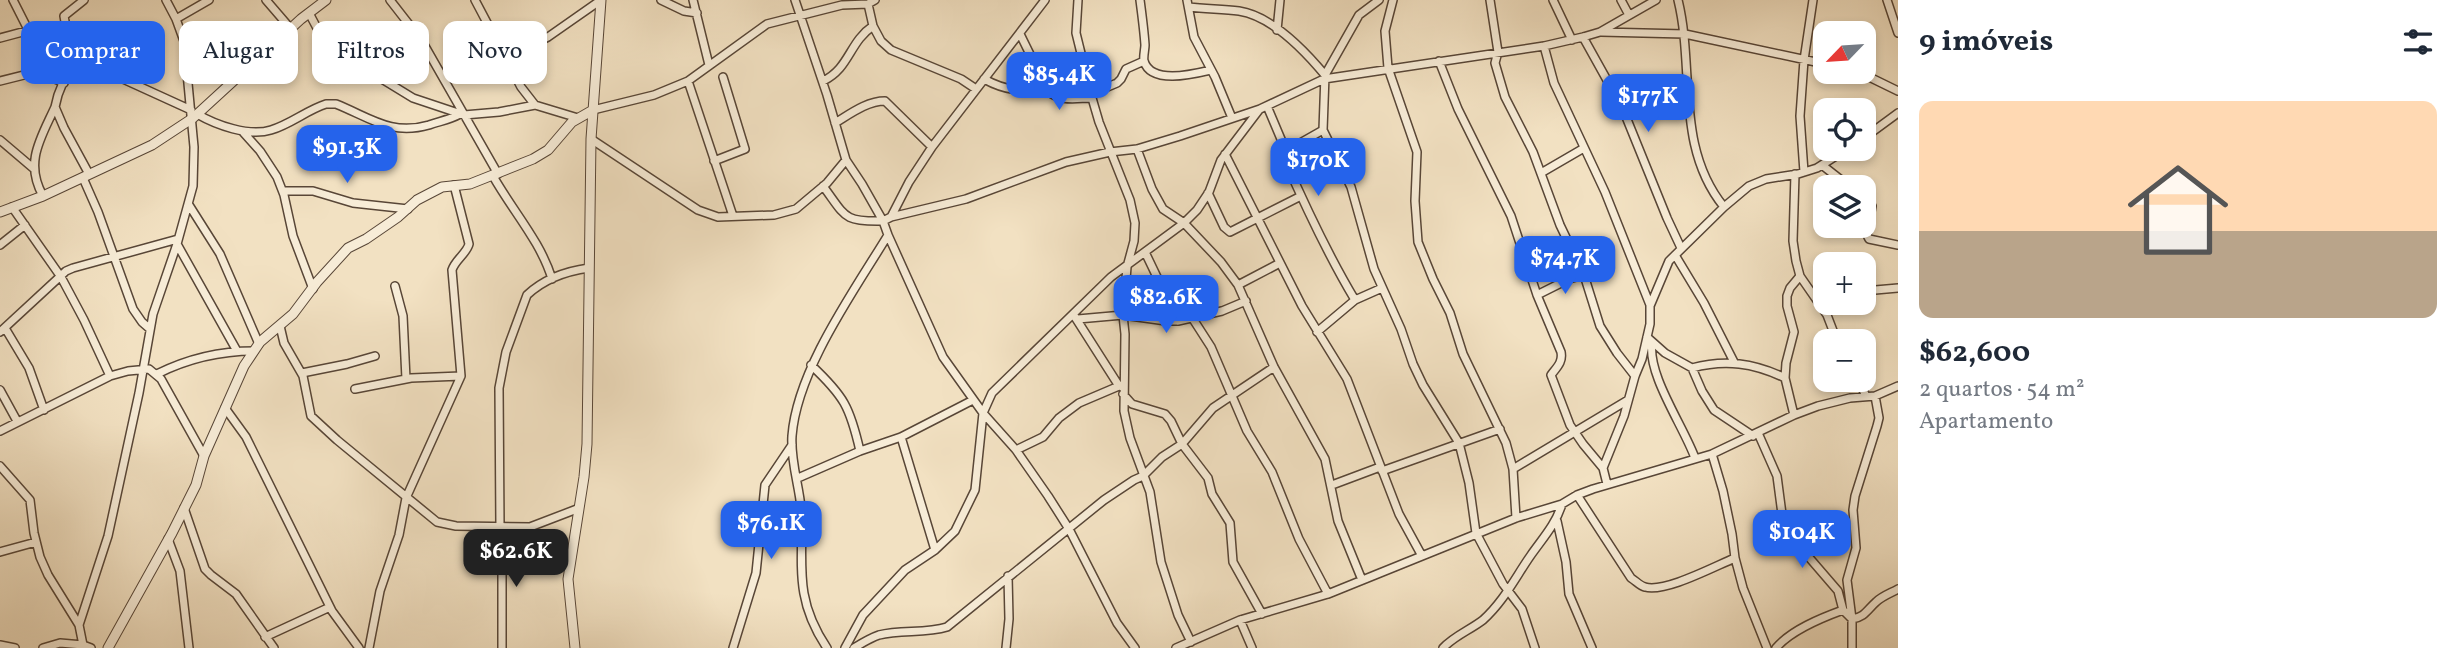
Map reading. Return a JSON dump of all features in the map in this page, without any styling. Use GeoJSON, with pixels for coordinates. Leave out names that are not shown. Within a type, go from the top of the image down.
{"type":"FeatureCollection","features":[{"type":"Feature","properties":{"kind":"street"},"geometry":{"type":"LineString","coordinates":[[13,0],[25,21]]}},
{"type":"Feature","properties":{"kind":"street"},"geometry":{"type":"LineString","coordinates":[[63,21],[68,12],[84,0]]}},
{"type":"Feature","properties":{"kind":"street"},"geometry":{"type":"LineString","coordinates":[[79,625],[108,536],[153,314],[193,186],[193,114],[184,41],[166,0]]}},
{"type":"Feature","properties":{"kind":"street"},"geometry":{"type":"LineString","coordinates":[[176,19],[209,0]]}},
{"type":"Feature","properties":{"kind":"street"},"geometry":{"type":"LineString","coordinates":[[266,0],[284,21]]}},
{"type":"Feature","properties":{"kind":"street"},"geometry":{"type":"LineString","coordinates":[[298,23],[326,0]]}},
{"type":"Feature","properties":{"kind":"street"},"geometry":{"type":"LineString","coordinates":[[390,0],[422,41],[517,218],[540,247],[552,279]]}},
{"type":"Feature","properties":{"kind":"street"},"geometry":{"type":"LineString","coordinates":[[475,0],[521,87],[535,105]]}},
{"type":"Feature","properties":{"kind":"street"},"geometry":{"type":"LineString","coordinates":[[547,38],[601,0]]}},
{"type":"Feature","properties":{"kind":"street"},"geometry":{"type":"LineString","coordinates":[[575,648],[568,579],[587,444],[592,98],[601,0]]}},
{"type":"Feature","properties":{"kind":"street"},"geometry":{"type":"LineString","coordinates":[[661,0],[684,11],[696,13]]}},
{"type":"Feature","properties":{"kind":"street"},"geometry":{"type":"LineString","coordinates":[[694,0],[709,65]]}},
{"type":"Feature","properties":{"kind":"street"},"geometry":{"type":"LineString","coordinates":[[795,0],[846,160],[883,222],[943,357],[983,413],[1016,450],[1069,529],[1112,615],[1135,648]]}},
{"type":"Feature","properties":{"kind":"street"},"geometry":{"type":"LineString","coordinates":[[1078,0],[1076,33],[1091,96],[1130,200],[1135,223],[1122,314],[1125,343],[1122,389],[1130,439],[1155,517],[1161,562],[1178,615],[1191,642]]}},
{"type":"Feature","properties":{"kind":"street"},"geometry":{"type":"LineString","coordinates":[[1140,0],[1144,61],[1157,74],[1189,75],[1210,70]]}},
{"type":"Feature","properties":{"kind":"street"},"geometry":{"type":"LineString","coordinates":[[1277,30],[1280,0]]}},
{"type":"Feature","properties":{"kind":"street"},"geometry":{"type":"LineString","coordinates":[[1379,0],[1360,15],[1325,77],[1323,130],[1351,187],[1367,248],[1423,385],[1459,443],[1476,533],[1508,592],[1522,609],[1535,648]]}},
{"type":"Feature","properties":{"kind":"street"},"geometry":{"type":"LineString","coordinates":[[1393,0],[1385,31],[1388,68],[1417,152],[1415,201],[1422,254],[1450,313],[1471,373],[1500,429],[1513,469],[1516,518]]}},
{"type":"Feature","properties":{"kind":"street"},"geometry":{"type":"LineString","coordinates":[[1490,0],[1498,52],[1495,63],[1506,97],[1584,275],[1600,326],[1635,376]]}},
{"type":"Feature","properties":{"kind":"street"},"geometry":{"type":"LineString","coordinates":[[1553,0],[1572,40]]}},
{"type":"Feature","properties":{"kind":"street"},"geometry":{"type":"LineString","coordinates":[[1621,0],[1629,15]]}},
{"type":"Feature","properties":{"kind":"street"},"geometry":{"type":"LineString","coordinates":[[823,186],[842,212],[853,220],[883,222],[891,217],[966,199],[1066,162],[1137,149],[1264,108],[1325,77],[1572,40],[1600,32],[1656,0]]}},
{"type":"Feature","properties":{"kind":"street"},"geometry":{"type":"LineString","coordinates":[[1678,0],[1685,34],[1693,144],[1703,174],[1713,194],[1724,207]]}},
{"type":"Feature","properties":{"kind":"street"},"geometry":{"type":"LineString","coordinates":[[1804,172],[1800,116],[1804,60],[1813,0]]}},
{"type":"Feature","properties":{"kind":"street"},"geometry":{"type":"LineString","coordinates":[[1887,0],[1898,33]]}},
{"type":"Feature","properties":{"kind":"street"},"geometry":{"type":"LineString","coordinates":[[891,217],[909,182],[932,147],[1020,34],[1042,1]]}},
{"type":"Feature","properties":{"kind":"street"},"geometry":{"type":"LineString","coordinates":[[108,648],[196,485],[204,456],[244,366],[256,348],[293,314],[348,248],[366,239],[427,193],[453,185],[470,184],[496,175],[548,150],[578,118],[593,110],[654,94],[688,80],[758,28],[801,14],[855,2],[871,2],[873,26],[881,41],[891,50],[961,79],[976,89]]}},
{"type":"Feature","properties":{"kind":"street"},"geometry":{"type":"LineString","coordinates":[[1232,117],[1191,28],[1188,3],[1253,15],[1303,49],[1325,77]]}},
{"type":"Feature","properties":{"kind":"street"},"geometry":{"type":"LineString","coordinates":[[309,13],[317,28],[353,62],[413,98],[462,114]]}},
{"type":"Feature","properties":{"kind":"street"},"geometry":{"type":"LineString","coordinates":[[823,81],[841,69],[857,41],[873,26]]}},
{"type":"Feature","properties":{"kind":"street"},"geometry":{"type":"LineString","coordinates":[[0,38],[21,32]]}},
{"type":"Feature","properties":{"kind":"street"},"geometry":{"type":"LineString","coordinates":[[1600,32],[1685,34],[1813,62]]}},
{"type":"Feature","properties":{"kind":"street"},"geometry":{"type":"LineString","coordinates":[[1020,34],[1046,88],[1053,96],[1091,96],[1117,83],[1126,69],[1144,61]]}},
{"type":"Feature","properties":{"kind":"street"},"geometry":{"type":"LineString","coordinates":[[1583,37],[1622,107],[1681,248]]}},
{"type":"Feature","properties":{"kind":"street"},"geometry":{"type":"LineString","coordinates":[[1544,46],[1554,83],[1605,192],[1650,306]]}},
{"type":"Feature","properties":{"kind":"street"},"geometry":{"type":"LineString","coordinates":[[1439,61],[1458,109],[1511,216],[1537,295],[1561,352],[1560,365],[1551,374],[1574,432],[1603,468],[1607,484]]}},
{"type":"Feature","properties":{"kind":"street"},"geometry":{"type":"LineString","coordinates":[[0,81],[21,76]]}},
{"type":"Feature","properties":{"kind":"street"},"geometry":{"type":"LineString","coordinates":[[714,162],[745,149],[723,77]]}},
{"type":"Feature","properties":{"kind":"street"},"geometry":{"type":"LineString","coordinates":[[984,79],[1011,91],[1046,88]]}},
{"type":"Feature","properties":{"kind":"street"},"geometry":{"type":"LineString","coordinates":[[688,80],[733,216]]}},
{"type":"Feature","properties":{"kind":"street"},"geometry":{"type":"LineString","coordinates":[[1876,80],[1898,91]]}},
{"type":"Feature","properties":{"kind":"street"},"geometry":{"type":"LineString","coordinates":[[64,84],[55,107],[86,176],[133,309],[150,330]]}},
{"type":"Feature","properties":{"kind":"street"},"geometry":{"type":"LineString","coordinates":[[133,84],[193,114],[241,130],[271,130],[326,104],[336,104],[395,130],[420,128],[462,114],[535,105],[578,118]]}},
{"type":"Feature","properties":{"kind":"street"},"geometry":{"type":"LineString","coordinates":[[5,208],[43,196],[152,145],[228,84]]}},
{"type":"Feature","properties":{"kind":"street"},"geometry":{"type":"LineString","coordinates":[[835,124],[859,108],[885,101],[932,147]]}},
{"type":"Feature","properties":{"kind":"street"},"geometry":{"type":"LineString","coordinates":[[43,196],[37,186],[33,167],[37,145],[55,107]]}},
{"type":"Feature","properties":{"kind":"street"},"geometry":{"type":"LineString","coordinates":[[1264,108],[1286,151],[1285,160],[1301,196],[1336,268],[1355,300]]}},
{"type":"Feature","properties":{"kind":"street"},"geometry":{"type":"LineString","coordinates":[[845,648],[863,615],[905,570],[935,550],[955,531],[975,490],[983,413],[992,393],[1075,317],[1111,277],[1184,223],[1197,210],[1226,154],[1264,108]]}},
{"type":"Feature","properties":{"kind":"street"},"geometry":{"type":"LineString","coordinates":[[1876,129],[1898,113]]}},
{"type":"Feature","properties":{"kind":"street"},"geometry":{"type":"LineString","coordinates":[[241,130],[260,151],[277,177],[283,191],[293,236],[313,289]]}},
{"type":"Feature","properties":{"kind":"street"},"geometry":{"type":"LineString","coordinates":[[1286,151],[1323,130]]}},
{"type":"Feature","properties":{"kind":"street"},"geometry":{"type":"LineString","coordinates":[[591,139],[698,210],[718,216],[774,215],[796,209],[823,186],[846,160]]}},
{"type":"Feature","properties":{"kind":"street"},"geometry":{"type":"LineString","coordinates":[[0,140],[33,167]]}},
{"type":"Feature","properties":{"kind":"street"},"geometry":{"type":"LineString","coordinates":[[1541,173],[1584,148]]}},
{"type":"Feature","properties":{"kind":"street"},"geometry":{"type":"LineString","coordinates":[[1137,149],[1152,189],[1163,209],[1184,223],[1221,262],[1238,285],[1274,367],[1321,450],[1332,485],[1338,521],[1362,580]]}},
{"type":"Feature","properties":{"kind":"street"},"geometry":{"type":"LineString","coordinates":[[1226,154],[1317,332],[1347,379],[1399,513],[1422,556]]}},
{"type":"Feature","properties":{"kind":"street"},"geometry":{"type":"LineString","coordinates":[[1695,458],[1654,371],[1649,339],[1650,306],[1658,284],[1681,248],[1724,207],[1757,181],[1804,172],[1828,161]]}},
{"type":"Feature","properties":{"kind":"street"},"geometry":{"type":"LineString","coordinates":[[1822,165],[1835,175]]}},
{"type":"Feature","properties":{"kind":"street"},"geometry":{"type":"LineString","coordinates":[[1795,174],[1793,241],[1800,276],[1827,315],[1832,329]]}},
{"type":"Feature","properties":{"kind":"street"},"geometry":{"type":"LineString","coordinates":[[369,648],[380,591],[399,535],[406,498],[461,376],[452,270],[469,244],[453,185]]}},
{"type":"Feature","properties":{"kind":"street"},"geometry":{"type":"LineString","coordinates":[[283,191],[313,191],[353,203],[408,209]]}},
{"type":"Feature","properties":{"kind":"street"},"geometry":{"type":"LineString","coordinates":[[1208,193],[1227,231],[1230,232],[1301,196]]}},
{"type":"Feature","properties":{"kind":"street"},"geometry":{"type":"LineString","coordinates":[[189,205],[201,220],[220,254],[256,348]]}},
{"type":"Feature","properties":{"kind":"street"},"geometry":{"type":"LineString","coordinates":[[5,208],[25,225],[61,277],[110,376]]}},
{"type":"Feature","properties":{"kind":"street"},"geometry":{"type":"LineString","coordinates":[[0,245],[25,225]]}},
{"type":"Feature","properties":{"kind":"street"},"geometry":{"type":"LineString","coordinates":[[827,648],[808,611],[802,588],[802,524],[798,478],[793,465],[792,434],[799,399],[811,365],[887,235]]}},
{"type":"Feature","properties":{"kind":"street"},"geometry":{"type":"LineString","coordinates":[[1868,238],[1898,245]]}},
{"type":"Feature","properties":{"kind":"street"},"geometry":{"type":"LineString","coordinates":[[44,410],[29,368],[3,330],[73,268],[177,242]]}},
{"type":"Feature","properties":{"kind":"street"},"geometry":{"type":"LineString","coordinates":[[177,242],[237,351]]}},
{"type":"Feature","properties":{"kind":"street"},"geometry":{"type":"LineString","coordinates":[[1145,252],[1178,321]]}},
{"type":"Feature","properties":{"kind":"street"},"geometry":{"type":"LineString","coordinates":[[1675,255],[1704,303],[1734,362]]}},
{"type":"Feature","properties":{"kind":"street"},"geometry":{"type":"LineString","coordinates":[[1238,285],[1280,262]]}},
{"type":"Feature","properties":{"kind":"street"},"geometry":{"type":"LineString","coordinates":[[502,648],[502,572],[494,548],[500,527],[498,395],[506,352],[527,295],[552,279],[573,270],[589,268]]}},
{"type":"Feature","properties":{"kind":"street"},"geometry":{"type":"LineString","coordinates":[[1537,295],[1569,279],[1584,275]]}},
{"type":"Feature","properties":{"kind":"street"},"geometry":{"type":"LineString","coordinates":[[1794,415],[1785,378],[1788,351],[1794,332],[1787,296],[1800,276]]}},
{"type":"Feature","properties":{"kind":"street"},"geometry":{"type":"LineString","coordinates":[[395,286],[403,316],[406,379]]}},
{"type":"Feature","properties":{"kind":"street"},"geometry":{"type":"LineString","coordinates":[[1317,332],[1355,300],[1382,288]]}},
{"type":"Feature","properties":{"kind":"street"},"geometry":{"type":"LineString","coordinates":[[1876,290],[1898,288]]}},
{"type":"Feature","properties":{"kind":"street"},"geometry":{"type":"LineString","coordinates":[[1075,317],[1122,314],[1178,321],[1222,311],[1246,301]]}},
{"type":"Feature","properties":{"kind":"street"},"geometry":{"type":"LineString","coordinates":[[1075,317],[1132,404],[1165,414],[1182,444],[1208,478],[1212,494],[1230,523],[1233,562],[1262,614]]}},
{"type":"Feature","properties":{"kind":"street"},"geometry":{"type":"LineString","coordinates":[[1194,319],[1211,347],[1247,431],[1281,490],[1299,539],[1328,594]]}},
{"type":"Feature","properties":{"kind":"street"},"geometry":{"type":"LineString","coordinates":[[280,326],[284,343],[302,373],[307,406],[315,421],[437,522],[445,525],[530,527],[577,509]]}},
{"type":"Feature","properties":{"kind":"street"},"geometry":{"type":"LineString","coordinates":[[1603,468],[1624,416],[1649,339]]}},
{"type":"Feature","properties":{"kind":"street"},"geometry":{"type":"LineString","coordinates":[[1649,339],[1672,358],[1692,368],[1734,362],[1773,372],[1785,378]]}},
{"type":"Feature","properties":{"kind":"street"},"geometry":{"type":"LineString","coordinates":[[157,374],[191,359],[225,351],[256,348]]}},
{"type":"Feature","properties":{"kind":"street"},"geometry":{"type":"LineString","coordinates":[[302,373],[374,356]]}},
{"type":"Feature","properties":{"kind":"street"},"geometry":{"type":"LineString","coordinates":[[811,365],[830,383],[850,410],[860,451]]}},
{"type":"Feature","properties":{"kind":"street"},"geometry":{"type":"LineString","coordinates":[[854,648],[875,636],[937,630],[947,626],[1112,494],[1143,476],[1162,457],[1182,444],[1205,416],[1230,396],[1274,367]]}},
{"type":"Feature","properties":{"kind":"street"},"geometry":{"type":"LineString","coordinates":[[1692,368],[1714,410],[1755,434],[1777,476],[1782,514],[1788,533],[1838,591],[1843,610],[1852,618]]}},
{"type":"Feature","properties":{"kind":"street"},"geometry":{"type":"LineString","coordinates":[[0,431],[110,376],[149,369],[157,374],[204,456]]}},
{"type":"Feature","properties":{"kind":"street"},"geometry":{"type":"LineString","coordinates":[[355,389],[406,379],[461,376]]}},
{"type":"Feature","properties":{"kind":"street"},"geometry":{"type":"LineString","coordinates":[[1177,648],[1240,620],[1328,594],[1476,533],[1562,504],[1577,495],[1607,484],[1712,454],[1818,406],[1875,396],[1898,386]]}},
{"type":"Feature","properties":{"kind":"street"},"geometry":{"type":"LineString","coordinates":[[1016,450],[1043,437],[1059,418],[1079,403],[1122,389]]}},
{"type":"Feature","properties":{"kind":"street"},"geometry":{"type":"LineString","coordinates":[[0,390],[17,421]]}},
{"type":"Feature","properties":{"kind":"street"},"geometry":{"type":"LineString","coordinates":[[1864,392],[1866,396]]}},
{"type":"Feature","properties":{"kind":"street"},"geometry":{"type":"LineString","coordinates":[[1852,648],[1852,618],[1847,580],[1856,548],[1853,510],[1879,418],[1875,396]]}},
{"type":"Feature","properties":{"kind":"street"},"geometry":{"type":"LineString","coordinates":[[798,478],[901,436],[973,400]]}},
{"type":"Feature","properties":{"kind":"street"},"geometry":{"type":"LineString","coordinates":[[1513,469],[1628,400]]}},
{"type":"Feature","properties":{"kind":"street"},"geometry":{"type":"LineString","coordinates":[[226,408],[246,437],[337,620],[359,648]]}},
{"type":"Feature","properties":{"kind":"street"},"geometry":{"type":"LineString","coordinates":[[1332,485],[1500,429]]}},
{"type":"Feature","properties":{"kind":"street"},"geometry":{"type":"LineString","coordinates":[[901,436],[935,550]]}},
{"type":"Feature","properties":{"kind":"street"},"geometry":{"type":"LineString","coordinates":[[733,648],[756,573],[765,485],[792,444]]}},
{"type":"Feature","properties":{"kind":"street"},"geometry":{"type":"LineString","coordinates":[[1712,454],[1723,491],[1743,588],[1767,648]]}},
{"type":"Feature","properties":{"kind":"street"},"geometry":{"type":"LineString","coordinates":[[779,462],[793,465]]}},
{"type":"Feature","properties":{"kind":"street"},"geometry":{"type":"LineString","coordinates":[[0,467],[30,500],[36,542],[48,575],[79,625],[83,645]]}},
{"type":"Feature","properties":{"kind":"street"},"geometry":{"type":"LineString","coordinates":[[1577,495],[1631,578],[1644,587],[1675,583],[1735,558]]}},
{"type":"Feature","properties":{"kind":"street"},"geometry":{"type":"LineString","coordinates":[[1443,648],[1501,603],[1557,521],[1562,504]]}},
{"type":"Feature","properties":{"kind":"street"},"geometry":{"type":"LineString","coordinates":[[184,507],[205,569],[247,606],[274,648]]}},
{"type":"Feature","properties":{"kind":"street"},"geometry":{"type":"LineString","coordinates":[[1557,521],[1566,562],[1569,594],[1592,648]]}},
{"type":"Feature","properties":{"kind":"street"},"geometry":{"type":"LineString","coordinates":[[168,539],[180,571],[189,648]]}},
{"type":"Feature","properties":{"kind":"street"},"geometry":{"type":"LineString","coordinates":[[0,552],[36,542]]}},
{"type":"Feature","properties":{"kind":"street"},"geometry":{"type":"LineString","coordinates":[[1006,648],[1010,620],[1008,576]]}},
{"type":"Feature","properties":{"kind":"street"},"geometry":{"type":"LineString","coordinates":[[1852,618],[1867,613],[1877,600],[1898,589]]}},
{"type":"Feature","properties":{"kind":"street"},"geometry":{"type":"LineString","coordinates":[[265,637],[330,607]]}},
{"type":"Feature","properties":{"kind":"street"},"geometry":{"type":"LineString","coordinates":[[1776,648],[1810,624],[1843,610]]}},
{"type":"Feature","properties":{"kind":"street"},"geometry":{"type":"LineString","coordinates":[[1240,620],[1252,648]]}},
{"type":"Feature","properties":{"kind":"street"},"geometry":{"type":"LineString","coordinates":[[43,648],[60,643],[92,648]]}},
{"type":"Feature","properties":{"kind":"street"},"geometry":{"type":"LineString","coordinates":[[0,645],[15,648]]}}]}
